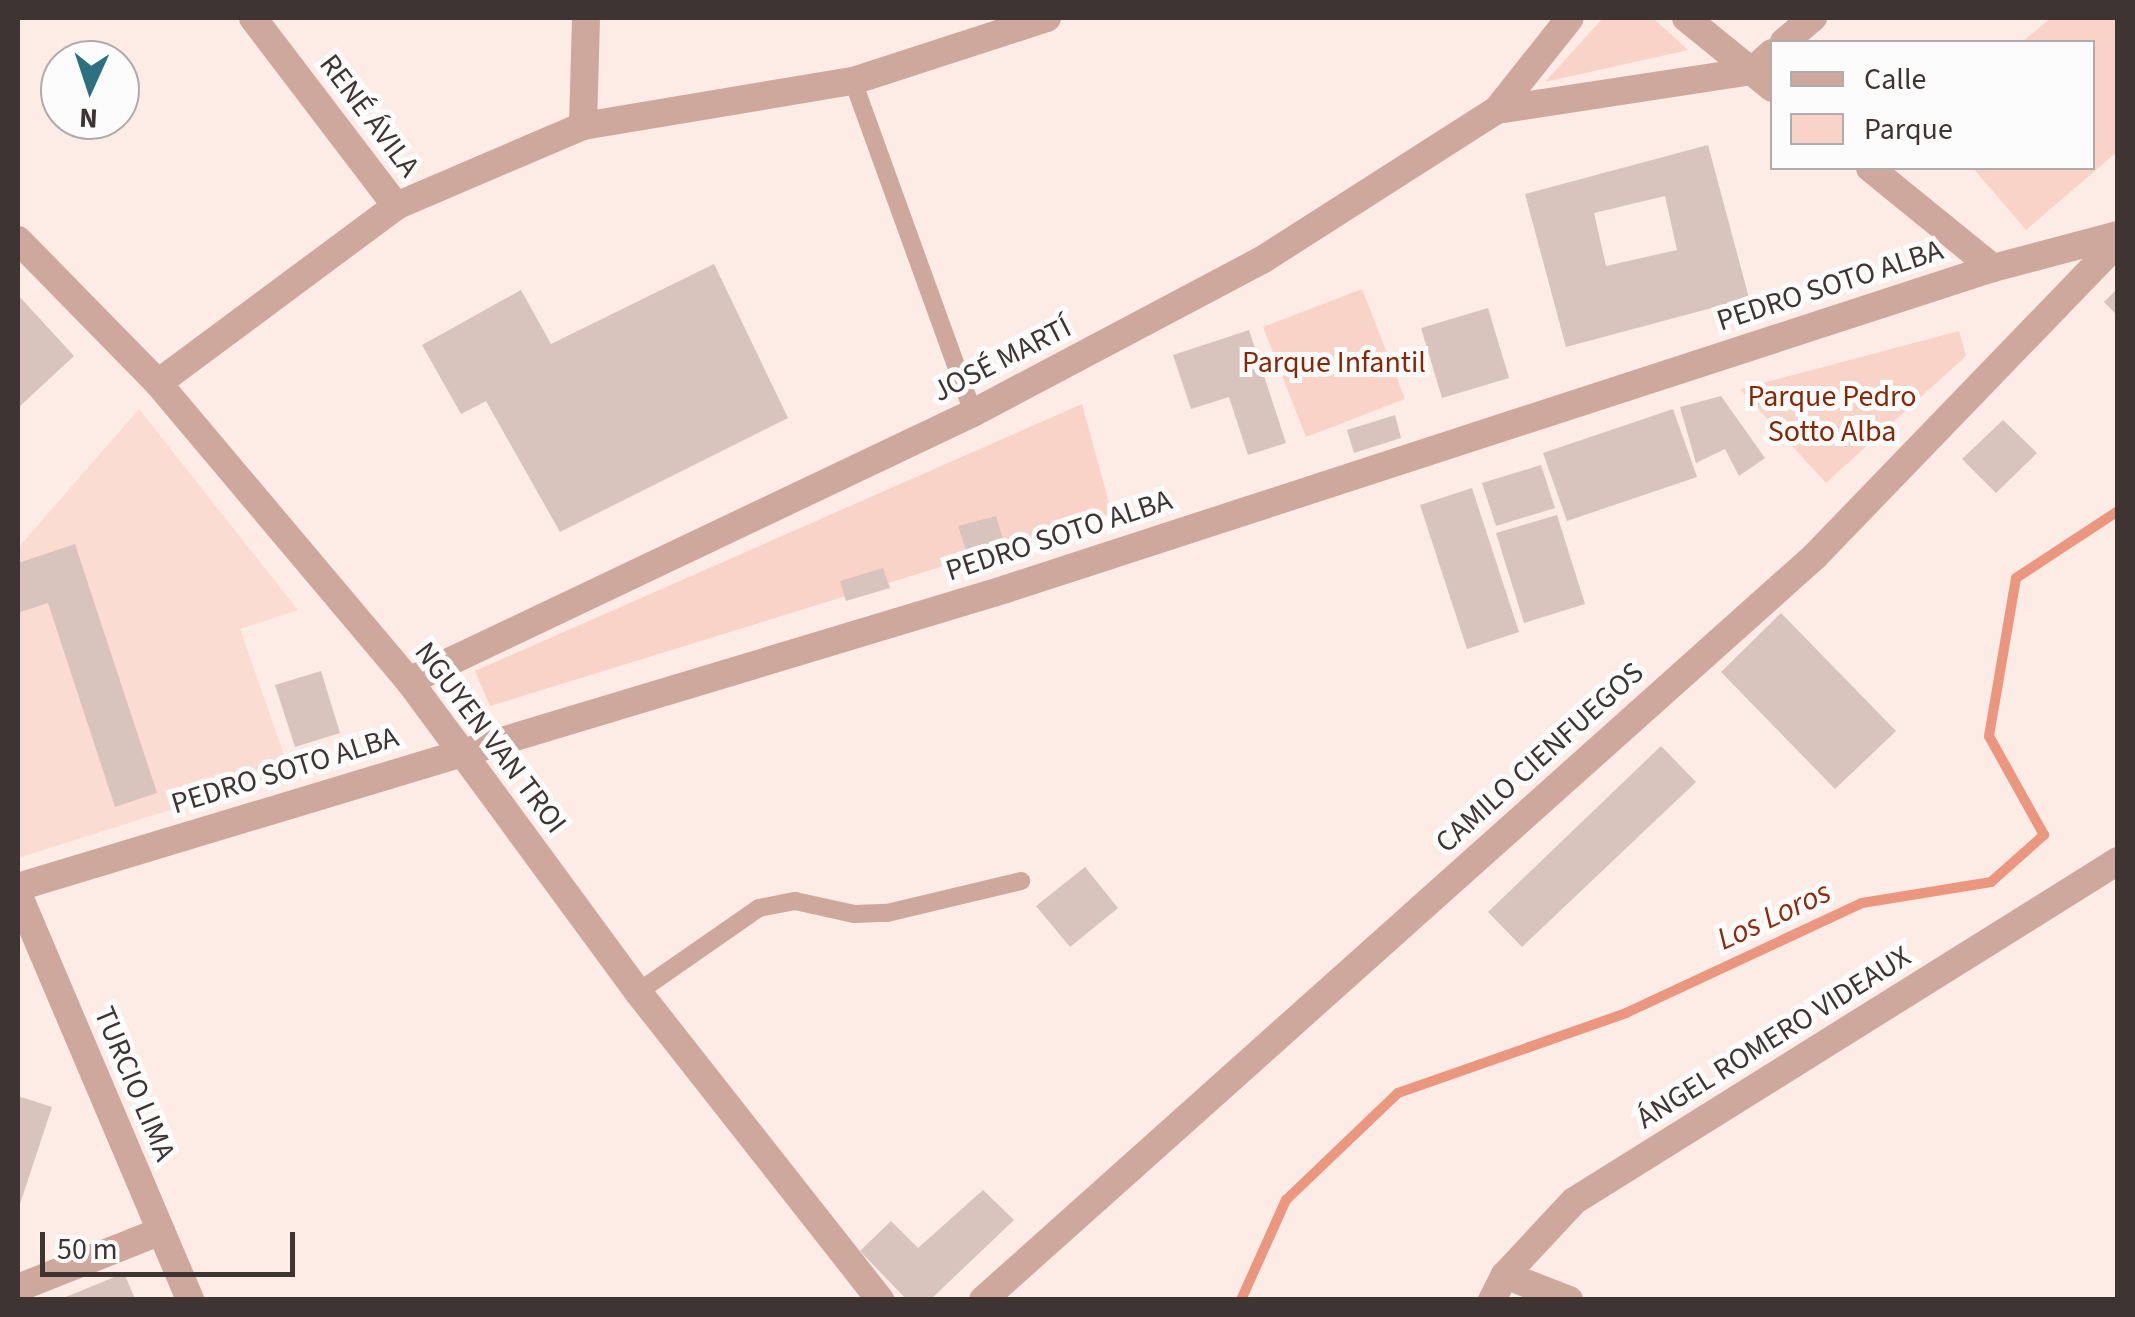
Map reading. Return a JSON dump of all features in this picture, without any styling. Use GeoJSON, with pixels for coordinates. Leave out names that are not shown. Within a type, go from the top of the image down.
{"type":"FeatureCollection","features":[{"type":"Feature","properties":{"kind":"street","name":"RENÉ ÁVILA"},"geometry":{"type":"LineString","coordinates":[[253,18],[396,206]]}},
{"type":"Feature","properties":{"kind":"street"},"geometry":{"type":"LineString","coordinates":[[583,126],[586,18]]}},
{"type":"Feature","properties":{"kind":"street"},"geometry":{"type":"LineString","coordinates":[[158,382],[396,206],[583,126],[853,81],[1046,18]]}},
{"type":"Feature","properties":{"kind":"street","name":"JOSÉ MARTÍ"},"geometry":{"type":"LineString","coordinates":[[409,680],[973,413],[1262,260],[1497,110],[1570,18]]}},
{"type":"Feature","properties":{"kind":"street"},"geometry":{"type":"LineString","coordinates":[[1686,18],[1766,71]]}},
{"type":"Feature","properties":{"kind":"street"},"geometry":{"type":"LineString","coordinates":[[1786,40],[1812,18]]}},
{"type":"Feature","properties":{"kind":"street"},"geometry":{"type":"LineString","coordinates":[[1497,110],[1766,71]]}},
{"type":"Feature","properties":{"kind":"street"},"geometry":{"type":"LineString","coordinates":[[1872,170],[1993,268]]}},
{"type":"Feature","properties":{"kind":"street","name":"PEDRO SOTO ALBA"},"geometry":{"type":"LineString","coordinates":[[18,891],[461,752],[1006,589],[1993,268],[2118,239]]}},
{"type":"Feature","properties":{"kind":"street","name":"CAMILO CIENFUEGOS"},"geometry":{"type":"LineString","coordinates":[[983,1300],[1814,556],[2118,239]]}},
{"type":"Feature","properties":{"kind":"street","name":"NGUYEN VAN TROI"},"geometry":{"type":"LineString","coordinates":[[18,240],[158,382],[409,680],[638,992],[880,1300]]}},
{"type":"Feature","properties":{"kind":"street","name":"ÁNGEL ROMERO VIDEAUX"},"geometry":{"type":"LineString","coordinates":[[1498,1287],[1574,1201],[2118,861]]}},
{"type":"Feature","properties":{"kind":"street","name":"TURCIO LIMA"},"geometry":{"type":"LineString","coordinates":[[18,891],[190,1300]]}},
{"type":"Feature","properties":{"kind":"street"},"geometry":{"type":"LineString","coordinates":[[18,1288],[160,1230]]}},
{"type":"Feature","properties":{"kind":"street"},"geometry":{"type":"LineString","coordinates":[[1498,1287],[1569,1300]]}},
{"type":"Feature","properties":{"kind":"lane"},"geometry":{"type":"LineString","coordinates":[[853,81],[973,413]]}},
{"type":"Feature","properties":{"kind":"lane"},"geometry":{"type":"LineString","coordinates":[[638,992],[759,908],[795,900],[854,914],[887,913],[1021,881]]}},
{"type":"Feature","properties":{"kind":"shaded area"},"geometry":{"type":"Polygon","coordinates":[[[139,409],[298,610],[240,629],[290,772],[18,858],[18,548],[139,409]]]}},
{"type":"Feature","properties":{"kind":"green space"},"geometry":{"type":"Polygon","coordinates":[[[1603,18],[1653,18],[1688,50],[1545,82],[1603,18]]]}},
{"type":"Feature","properties":{"kind":"green space"},"geometry":{"type":"Polygon","coordinates":[[[2051,18],[2117,18],[2117,152],[2026,230],[1975,170],[2095,170],[2095,40],[2024,40],[2051,18]]]}},
{"type":"Feature","properties":{"kind":"green space","name":"Parque Infantil"},"geometry":{"type":"Polygon","coordinates":[[[1362,289],[1405,399],[1306,437],[1263,327],[1362,289]]]}},
{"type":"Feature","properties":{"kind":"green space","name":"Parque Pedro Sotto Alba"},"geometry":{"type":"Polygon","coordinates":[[[1959,331],[1966,356],[1826,483],[1740,389],[1959,331]]]}},
{"type":"Feature","properties":{"kind":"green space"},"geometry":{"type":"Polygon","coordinates":[[[1082,404],[1112,514],[490,706],[475,671],[1082,404]]]}},
{"type":"Feature","properties":{"kind":"building"},"geometry":{"type":"Polygon","coordinates":[[[1708,145],[1749,298],[1566,347],[1525,194],[1708,145]],[[1665,196],[1594,213],[1606,266],[1677,250],[1665,196]]]}},
{"type":"Feature","properties":{"kind":"building"},"geometry":{"type":"Polygon","coordinates":[[[714,264],[788,418],[560,532],[486,401],[461,414],[422,345],[521,290],[551,344],[714,264]]]}},
{"type":"Feature","properties":{"kind":"building"},"geometry":{"type":"Polygon","coordinates":[[[2118,288],[2118,316],[2104,302],[2118,288]]]}},
{"type":"Feature","properties":{"kind":"building"},"geometry":{"type":"Polygon","coordinates":[[[18,295],[74,356],[18,408],[18,295]]]}},
{"type":"Feature","properties":{"kind":"building"},"geometry":{"type":"Polygon","coordinates":[[[1488,308],[1509,378],[1442,398],[1421,328],[1488,308]]]}},
{"type":"Feature","properties":{"kind":"building"},"geometry":{"type":"Polygon","coordinates":[[[1249,330],[1286,443],[1248,455],[1229,397],[1191,409],[1173,355],[1249,330]]]}},
{"type":"Feature","properties":{"kind":"building"},"geometry":{"type":"Polygon","coordinates":[[[1721,396],[1765,458],[1739,476],[1725,449],[1696,463],[1680,407],[1721,396]]]}},
{"type":"Feature","properties":{"kind":"building"},"geometry":{"type":"Polygon","coordinates":[[[1673,409],[1697,477],[1567,521],[1543,453],[1673,409]]]}},
{"type":"Feature","properties":{"kind":"building"},"geometry":{"type":"Polygon","coordinates":[[[1395,415],[1401,438],[1354,453],[1347,430],[1395,415]]]}},
{"type":"Feature","properties":{"kind":"building"},"geometry":{"type":"Polygon","coordinates":[[[2003,420],[2037,453],[1996,493],[1962,459],[2003,420]]]}},
{"type":"Feature","properties":{"kind":"building"},"geometry":{"type":"Polygon","coordinates":[[[1541,465],[1555,508],[1496,526],[1482,483],[1541,465]]]}},
{"type":"Feature","properties":{"kind":"building"},"geometry":{"type":"Polygon","coordinates":[[[1472,488],[1519,632],[1467,649],[1420,505],[1472,488]]]}},
{"type":"Feature","properties":{"kind":"building"},"geometry":{"type":"Polygon","coordinates":[[[1557,515],[1585,604],[1524,623],[1496,533],[1557,515]]]}},
{"type":"Feature","properties":{"kind":"building"},"geometry":{"type":"Polygon","coordinates":[[[996,516],[1003,539],[966,550],[958,526],[996,516]]]}},
{"type":"Feature","properties":{"kind":"building"},"geometry":{"type":"Polygon","coordinates":[[[75,544],[157,793],[115,807],[48,603],[18,613],[18,563],[75,544]]]}},
{"type":"Feature","properties":{"kind":"building"},"geometry":{"type":"Polygon","coordinates":[[[883,568],[890,588],[846,601],[840,581],[883,568]]]}},
{"type":"Feature","properties":{"kind":"building"},"geometry":{"type":"Polygon","coordinates":[[[1781,613],[1896,731],[1835,789],[1721,672],[1781,613]]]}},
{"type":"Feature","properties":{"kind":"building"},"geometry":{"type":"Polygon","coordinates":[[[321,671],[340,733],[295,747],[275,685],[321,671]]]}},
{"type":"Feature","properties":{"kind":"building"},"geometry":{"type":"Polygon","coordinates":[[[1661,746],[1696,782],[1522,947],[1488,912],[1661,746]]]}},
{"type":"Feature","properties":{"kind":"building"},"geometry":{"type":"Polygon","coordinates":[[[1085,867],[1118,908],[1070,947],[1036,906],[1085,867]]]}},
{"type":"Feature","properties":{"kind":"building"},"geometry":{"type":"Polygon","coordinates":[[[18,1096],[52,1107],[18,1210],[18,1096]]]}},
{"type":"Feature","properties":{"kind":"building"},"geometry":{"type":"Polygon","coordinates":[[[983,1190],[1014,1220],[930,1300],[907,1300],[860,1251],[891,1221],[918,1248],[983,1190]]]}},
{"type":"Feature","properties":{"kind":"building"},"geometry":{"type":"Polygon","coordinates":[[[124,1273],[135,1299],[61,1299],[124,1273]]]}},
{"type":"Feature","properties":{"kind":"waterway","name":"Los Loros"},"geometry":{"type":"LineString","coordinates":[[1241,1300],[1286,1200],[1398,1093],[1626,1013],[1862,903],[1991,882],[2044,835],[1989,736],[2016,578],[2118,511]]}}]}
